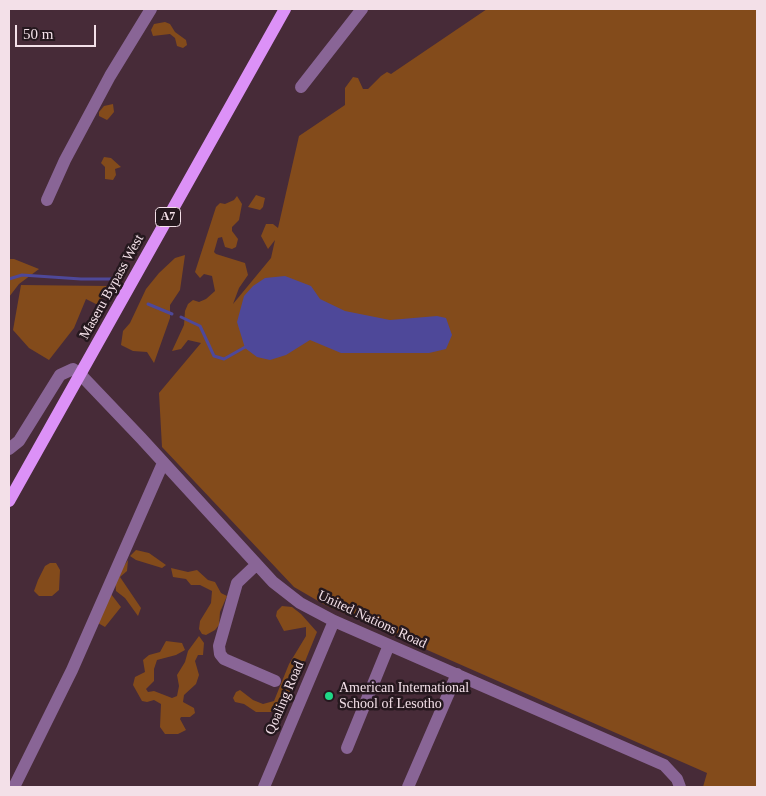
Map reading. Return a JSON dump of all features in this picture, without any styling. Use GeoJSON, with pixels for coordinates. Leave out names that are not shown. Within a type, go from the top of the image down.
{"type":"FeatureCollection","features":[{"type":"Feature","properties":{"kind":"main road","name":"Maseru Bypass West"},"geometry":{"type":"LineString","coordinates":[[9,502],[285,9]]}},
{"type":"Feature","properties":{"kind":"street"},"geometry":{"type":"LineString","coordinates":[[47,200],[65,160],[110,76],[151,9]]}},
{"type":"Feature","properties":{"kind":"street"},"geometry":{"type":"LineString","coordinates":[[301,87],[362,9]]}},
{"type":"Feature","properties":{"kind":"street"},"geometry":{"type":"LineString","coordinates":[[9,449],[19,441],[60,375],[73,369],[80,373]]}},
{"type":"Feature","properties":{"kind":"street","name":"United Nations Road"},"geometry":{"type":"LineString","coordinates":[[80,373],[273,582],[300,603],[334,621],[664,765],[677,779],[680,787]]}},
{"type":"Feature","properties":{"kind":"street"},"geometry":{"type":"LineString","coordinates":[[14,787],[72,670],[163,463]]}},
{"type":"Feature","properties":{"kind":"street"},"geometry":{"type":"LineString","coordinates":[[256,564],[237,583],[220,646],[220,654],[224,660],[275,681]]}},
{"type":"Feature","properties":{"kind":"street","name":"Qoaling Road"},"geometry":{"type":"LineString","coordinates":[[264,787],[334,621]]}},
{"type":"Feature","properties":{"kind":"street"},"geometry":{"type":"LineString","coordinates":[[347,748],[389,645]]}},
{"type":"Feature","properties":{"kind":"street"},"geometry":{"type":"LineString","coordinates":[[408,787],[457,674]]}},
{"type":"Feature","properties":{"kind":"shaded area"},"geometry":{"type":"Polygon","coordinates":[[[487,9],[757,9],[757,787],[703,787],[707,773],[325,605],[294,587],[162,447],[159,393],[201,343],[188,340],[181,349],[172,351],[184,325],[185,311],[188,304],[193,300],[199,302],[215,291],[212,276],[204,274],[200,278],[195,272],[216,207],[220,203],[225,204],[234,200],[237,196],[242,204],[239,220],[232,227],[232,231],[238,239],[236,247],[232,249],[225,247],[222,237],[218,238],[214,252],[245,263],[248,275],[239,288],[233,304],[271,258],[275,240],[268,249],[261,236],[266,224],[273,224],[278,228],[299,136],[345,105],[345,88],[353,77],[358,78],[363,89],[368,89],[381,76],[387,72],[391,74],[487,9]]]}},
{"type":"Feature","properties":{"kind":"shaded area"},"geometry":{"type":"Polygon","coordinates":[[[165,22],[170,24],[175,32],[186,40],[187,45],[183,48],[177,46],[175,38],[170,34],[153,36],[151,30],[154,24],[165,22]]]}},
{"type":"Feature","properties":{"kind":"shaded area"},"geometry":{"type":"Polygon","coordinates":[[[113,104],[114,112],[107,120],[99,116],[99,112],[104,106],[113,104]]]}},
{"type":"Feature","properties":{"kind":"shaded area"},"geometry":{"type":"Polygon","coordinates":[[[104,157],[111,158],[121,167],[115,169],[116,175],[113,180],[105,179],[105,167],[101,163],[104,157]]]}},
{"type":"Feature","properties":{"kind":"shaded area"},"geometry":{"type":"Polygon","coordinates":[[[256,195],[265,198],[263,207],[260,210],[248,207],[256,195]]]}},
{"type":"Feature","properties":{"kind":"shaded area"},"geometry":{"type":"Polygon","coordinates":[[[185,255],[180,290],[170,305],[170,318],[154,363],[147,352],[133,351],[121,345],[123,331],[130,323],[146,289],[159,273],[175,258],[185,255]]]}},
{"type":"Feature","properties":{"kind":"shaded area"},"geometry":{"type":"Polygon","coordinates":[[[9,259],[14,259],[39,269],[19,284],[9,297],[9,259]]]}},
{"type":"Feature","properties":{"kind":"shaded area"},"geometry":{"type":"Polygon","coordinates":[[[285,276],[311,286],[320,299],[345,311],[390,320],[437,316],[446,318],[452,335],[446,349],[429,353],[341,353],[310,340],[286,355],[270,360],[257,357],[245,348],[237,322],[244,296],[253,286],[265,278],[285,276]]]}},
{"type":"Feature","properties":{"kind":"shaded area"},"geometry":{"type":"Polygon","coordinates":[[[21,285],[108,286],[98,305],[86,299],[74,328],[49,360],[29,348],[13,330],[21,285]]]}},
{"type":"Feature","properties":{"kind":"shaded area"},"geometry":{"type":"Polygon","coordinates":[[[136,550],[149,553],[166,565],[162,568],[136,560],[130,556],[136,550]]]}},
{"type":"Feature","properties":{"kind":"shaded area"},"geometry":{"type":"Polygon","coordinates":[[[128,560],[127,571],[120,577],[141,608],[138,616],[125,598],[116,591],[115,579],[128,560]]]}},
{"type":"Feature","properties":{"kind":"shaded area"},"geometry":{"type":"Polygon","coordinates":[[[50,563],[56,563],[60,570],[59,590],[52,596],[39,596],[34,591],[45,566],[50,563]]]}},
{"type":"Feature","properties":{"kind":"shaded area"},"geometry":{"type":"Polygon","coordinates":[[[171,568],[188,572],[197,570],[208,580],[215,582],[221,593],[227,596],[220,612],[219,625],[215,630],[206,635],[202,634],[199,629],[200,621],[211,603],[212,591],[200,585],[191,585],[186,579],[173,577],[171,568]]]}},
{"type":"Feature","properties":{"kind":"shaded area"},"geometry":{"type":"Polygon","coordinates":[[[111,594],[121,607],[105,627],[98,623],[111,594]]]}},
{"type":"Feature","properties":{"kind":"shaded area"},"geometry":{"type":"Polygon","coordinates":[[[282,606],[292,607],[317,632],[293,691],[287,696],[286,704],[274,712],[256,712],[244,704],[235,702],[233,698],[236,692],[240,690],[253,700],[263,704],[274,701],[289,664],[306,636],[306,627],[284,631],[276,616],[277,611],[282,606]]]}},
{"type":"Feature","properties":{"kind":"shaded area"},"geometry":{"type":"Polygon","coordinates":[[[199,636],[204,643],[203,655],[198,655],[195,661],[199,675],[196,684],[184,695],[183,702],[194,708],[195,713],[190,717],[181,717],[180,719],[186,730],[178,734],[165,734],[160,727],[161,704],[154,700],[142,701],[133,685],[135,677],[145,672],[143,660],[149,655],[160,652],[166,641],[182,643],[185,650],[176,655],[157,660],[154,669],[154,681],[146,689],[148,692],[154,691],[172,698],[177,696],[179,686],[177,675],[185,662],[188,651],[199,636]]]}},
{"type":"Feature","properties":{"kind":"waterway"},"geometry":{"type":"LineString","coordinates":[[9,279],[22,275],[114,279]]}},
{"type":"Feature","properties":{"kind":"waterway"},"geometry":{"type":"LineString","coordinates":[[148,304],[172,314]]}},
{"type":"Feature","properties":{"kind":"waterway"},"geometry":{"type":"LineString","coordinates":[[181,317],[200,326],[214,356],[224,359],[247,346]]}},
{"type":"Feature","properties":{"kind":"place","name":"American International School of Lesotho"},"geometry":{"type":"Point","coordinates":[329,696]}}]}
